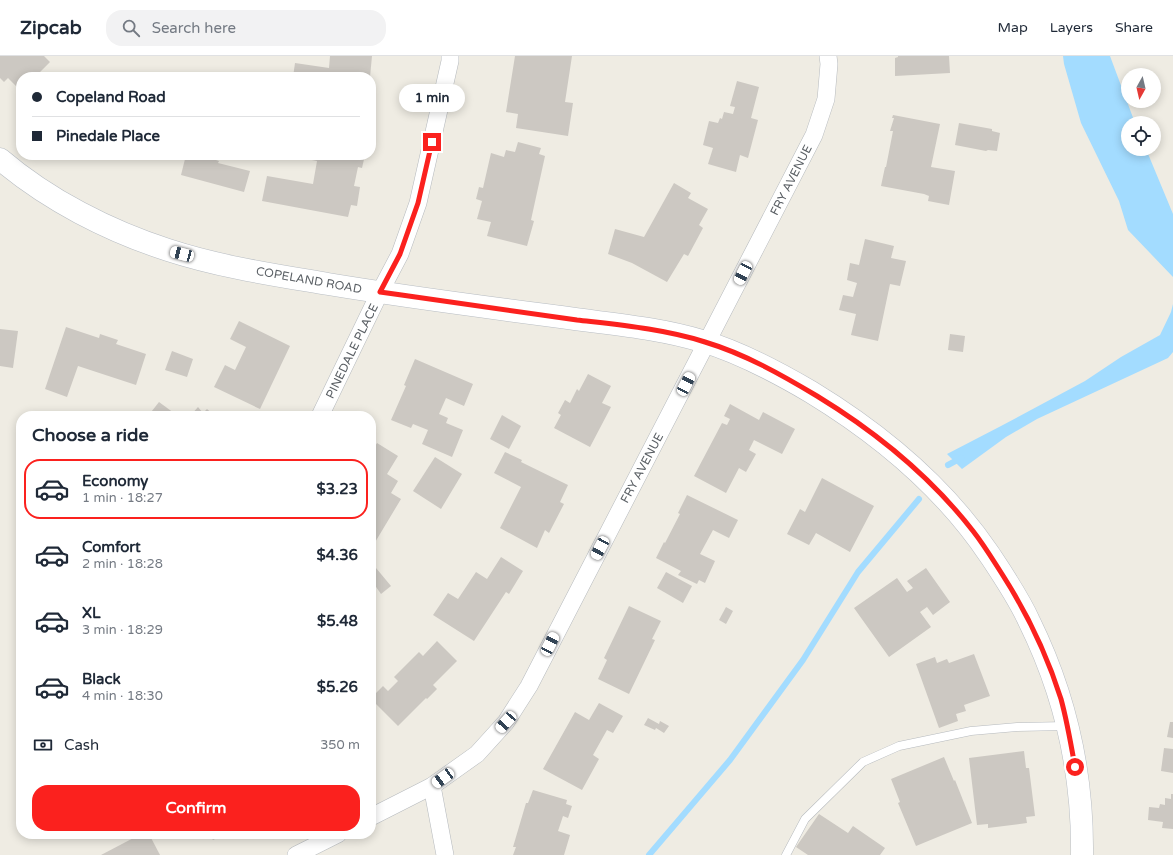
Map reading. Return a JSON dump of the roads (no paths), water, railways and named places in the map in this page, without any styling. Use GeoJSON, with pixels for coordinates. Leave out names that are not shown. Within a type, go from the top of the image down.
{"type":"FeatureCollection","features":[{"type":"Feature","properties":{"kind":"street","name":"PINEDALE PLACE"},"geometry":{"type":"LineString","coordinates":[[322,411],[400,254],[418,203],[444,92],[450,56]]}},
{"type":"Feature","properties":{"kind":"street","name":"FRY AVENUE"},"geometry":{"type":"LineString","coordinates":[[376,814],[432,786],[477,754],[506,722],[529,686],[814,135],[826,99],[829,64],[828,56]]}},
{"type":"Feature","properties":{"kind":"street","name":"COPELAND ROAD"},"geometry":{"type":"LineString","coordinates":[[0,159],[68,206],[99,222],[170,251],[248,270],[380,292],[639,328],[691,338],[707,342],[768,368],[830,403],[890,447],[914,467],[941,494],[975,533],[1012,590],[1028,618],[1053,677],[1061,700],[1067,726],[1077,781],[1081,815],[1082,855]]}},
{"type":"Feature","properties":{"kind":"street"},"geometry":{"type":"LineString","coordinates":[[432,786],[445,855]]}},
{"type":"Feature","properties":{"kind":"street"},"geometry":{"type":"LineString","coordinates":[[296,855],[328,839]]}},
{"type":"Feature","properties":{"kind":"lane"},"geometry":{"type":"LineString","coordinates":[[786,855],[805,819],[863,762],[899,746],[971,731],[1017,727],[1067,726]]}},
{"type":"Feature","properties":{"kind":"water"},"geometry":{"type":"Polygon","coordinates":[[[1063,56],[1110,56],[1121,85],[1121,108],[1129,108],[1132,116],[1121,116],[1121,156],[1149,156],[1173,214],[1173,277],[1128,230],[1119,201],[1081,123],[1063,56]]]}},
{"type":"Feature","properties":{"kind":"water"},"geometry":{"type":"Polygon","coordinates":[[[1173,304],[1173,352],[1168,358],[1037,419],[1006,437],[962,469],[947,454],[1085,381],[1121,357],[1160,335],[1171,312],[1173,304]]]}},
{"type":"Feature","properties":{"kind":"waterway"},"geometry":{"type":"LineString","coordinates":[[948,465],[961,458]]}},
{"type":"Feature","properties":{"kind":"waterway"},"geometry":{"type":"LineString","coordinates":[[649,855],[730,760],[803,660],[858,572],[919,499]]}}]}
